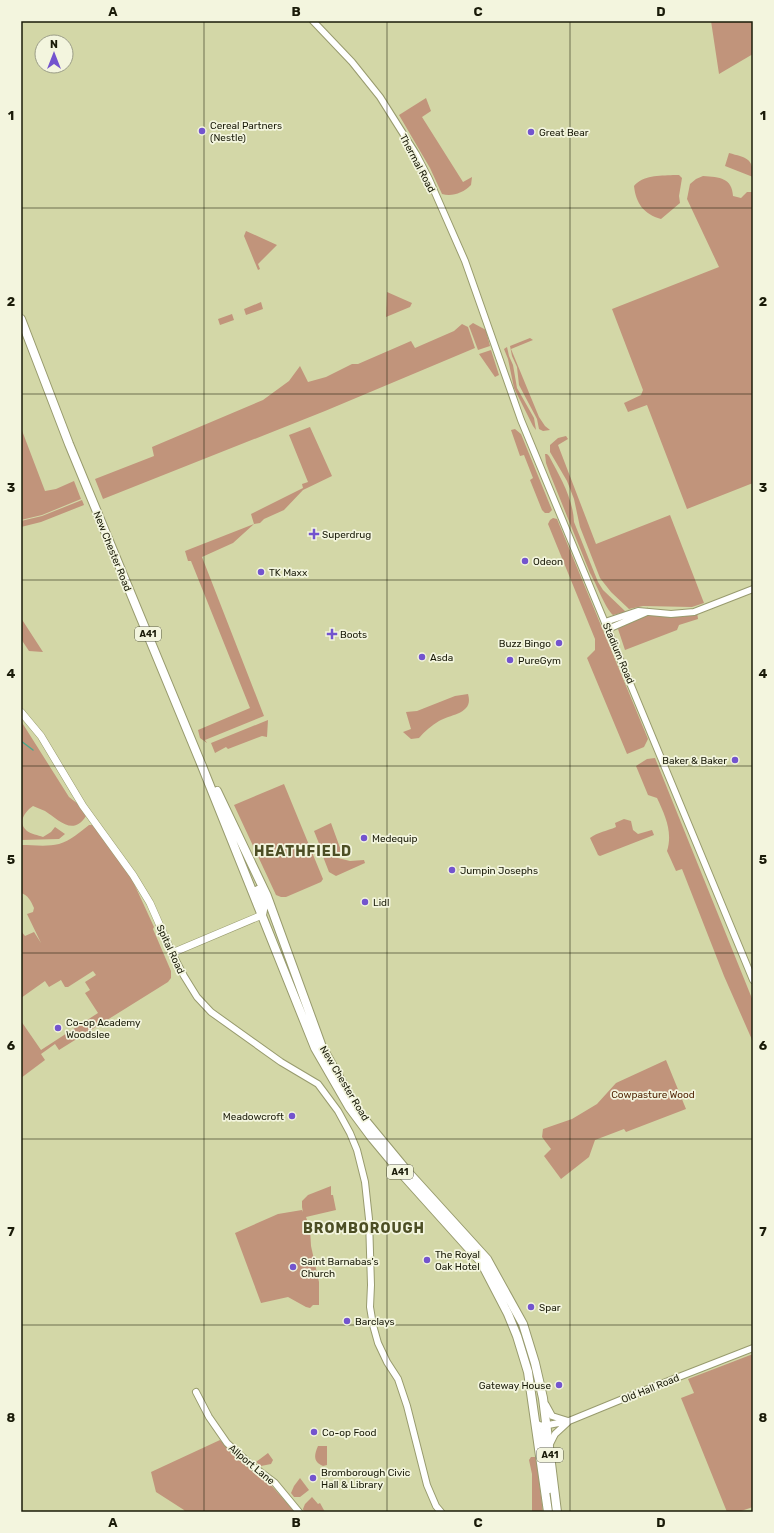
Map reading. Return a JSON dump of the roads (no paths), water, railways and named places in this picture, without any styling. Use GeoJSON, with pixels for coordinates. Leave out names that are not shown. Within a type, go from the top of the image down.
{"type":"FeatureCollection","features":[{"type":"Feature","properties":{"kind":"highway","name":"New Chester Road"},"geometry":{"type":"LineString","coordinates":[[21,319],[83,478],[316,1048],[349,1107],[372,1138],[402,1174],[481,1262],[508,1314],[523,1351],[531,1386],[549,1512]]}},
{"type":"Feature","properties":{"kind":"highway","name":"New Chester Road"},"geometry":{"type":"LineString","coordinates":[[21,326],[26,335]]}},
{"type":"Feature","properties":{"kind":"highway","name":"New Chester Road"},"geometry":{"type":"LineString","coordinates":[[202,766],[223,802],[274,912],[322,1047],[360,1114],[408,1172],[487,1259],[523,1324],[535,1363],[543,1398],[557,1512]]}},
{"type":"Feature","properties":{"kind":"highway"},"geometry":{"type":"LineString","coordinates":[[244,846],[249,869],[264,905],[262,916]]}},
{"type":"Feature","properties":{"kind":"highway"},"geometry":{"type":"LineString","coordinates":[[274,912],[271,921],[289,968],[293,993]]}},
{"type":"Feature","properties":{"kind":"main road","name":"Spital Road"},"geometry":{"type":"LineString","coordinates":[[21,712],[41,736],[83,806],[137,881],[150,903],[172,953]]}},
{"type":"Feature","properties":{"kind":"main road"},"geometry":{"type":"LineString","coordinates":[[172,953],[262,916]]}},
{"type":"Feature","properties":{"kind":"street","name":"Thermal Road"},"geometry":{"type":"LineString","coordinates":[[313,21],[352,62],[380,97],[416,154],[429,179],[465,261],[488,323]]}},
{"type":"Feature","properties":{"kind":"street","name":"Stadium Road"},"geometry":{"type":"LineString","coordinates":[[488,323],[521,420],[606,622],[753,980]]}},
{"type":"Feature","properties":{"kind":"street"},"geometry":{"type":"LineString","coordinates":[[606,622],[638,611],[679,614],[694,612],[753,589]]}},
{"type":"Feature","properties":{"kind":"street"},"geometry":{"type":"LineString","coordinates":[[608,629],[647,612]]}},
{"type":"Feature","properties":{"kind":"street","name":"Spital Road"},"geometry":{"type":"LineString","coordinates":[[172,953],[197,997],[211,1012],[281,1062],[318,1084],[338,1111],[357,1150],[365,1182],[369,1219],[371,1285],[370,1308],[373,1325],[378,1344],[398,1379],[407,1406],[428,1488],[436,1506],[441,1512]]}},
{"type":"Feature","properties":{"kind":"street","name":"Old Hall Road"},"geometry":{"type":"LineString","coordinates":[[546,1426],[569,1421],[753,1348]]}},
{"type":"Feature","properties":{"kind":"street","name":"Allport Lane"},"geometry":{"type":"LineString","coordinates":[[196,1392],[209,1417],[227,1443],[250,1464],[275,1483],[299,1512]]}},
{"type":"Feature","properties":{"kind":"street"},"geometry":{"type":"LineString","coordinates":[[543,1398],[552,1416],[569,1421]]}},
{"type":"Feature","properties":{"kind":"street"},"geometry":{"type":"LineString","coordinates":[[549,1447],[555,1434],[569,1421]]}},
{"type":"Feature","properties":{"kind":"street"},"geometry":{"type":"LineString","coordinates":[[536,1423],[546,1426],[543,1429],[542,1435],[549,1512]]}},
{"type":"Feature","properties":{"kind":"waterway"},"geometry":{"type":"LineString","coordinates":[[21,741],[33,750]]}},
{"type":"Feature","properties":{"kind":"place","name":"Cereal Partners (Nestle)"},"geometry":{"type":"Point","coordinates":[202,131]}},
{"type":"Feature","properties":{"kind":"place","name":"Great Bear"},"geometry":{"type":"Point","coordinates":[531,132]}},
{"type":"Feature","properties":{"kind":"place","name":"Superdrug"},"geometry":{"type":"Point","coordinates":[314,534]}},
{"type":"Feature","properties":{"kind":"place","name":"Odeon"},"geometry":{"type":"Point","coordinates":[525,561]}},
{"type":"Feature","properties":{"kind":"place","name":"TK Maxx"},"geometry":{"type":"Point","coordinates":[261,572]}},
{"type":"Feature","properties":{"kind":"place","name":"Boots"},"geometry":{"type":"Point","coordinates":[332,634]}},
{"type":"Feature","properties":{"kind":"place","name":"Buzz Bingo"},"geometry":{"type":"Point","coordinates":[559,643]}},
{"type":"Feature","properties":{"kind":"place","name":"Asda"},"geometry":{"type":"Point","coordinates":[422,657]}},
{"type":"Feature","properties":{"kind":"place","name":"PureGym"},"geometry":{"type":"Point","coordinates":[510,660]}},
{"type":"Feature","properties":{"kind":"place","name":"Baker & Baker"},"geometry":{"type":"Point","coordinates":[735,760]}},
{"type":"Feature","properties":{"kind":"place","name":"Medequip"},"geometry":{"type":"Point","coordinates":[364,838]}},
{"type":"Feature","properties":{"kind":"place","name":"Jumpin Josephs"},"geometry":{"type":"Point","coordinates":[452,870]}},
{"type":"Feature","properties":{"kind":"place","name":"Lidl"},"geometry":{"type":"Point","coordinates":[365,902]}},
{"type":"Feature","properties":{"kind":"place","name":"Co-op Academy Woodslee"},"geometry":{"type":"Point","coordinates":[58,1028]}},
{"type":"Feature","properties":{"kind":"place","name":"Meadowcroft"},"geometry":{"type":"Point","coordinates":[292,1116]}},
{"type":"Feature","properties":{"kind":"place","name":"The Royal Oak Hotel"},"geometry":{"type":"Point","coordinates":[427,1260]}},
{"type":"Feature","properties":{"kind":"place","name":"Saint Barnabas's Church"},"geometry":{"type":"Point","coordinates":[293,1267]}},
{"type":"Feature","properties":{"kind":"place","name":"Spar"},"geometry":{"type":"Point","coordinates":[531,1307]}},
{"type":"Feature","properties":{"kind":"place","name":"Barclays"},"geometry":{"type":"Point","coordinates":[347,1321]}},
{"type":"Feature","properties":{"kind":"place","name":"Gateway House"},"geometry":{"type":"Point","coordinates":[559,1385]}},
{"type":"Feature","properties":{"kind":"place","name":"Co-op Food"},"geometry":{"type":"Point","coordinates":[314,1432]}},
{"type":"Feature","properties":{"kind":"place","name":"Bromborough Civic Hall & Library"},"geometry":{"type":"Point","coordinates":[313,1478]}},
{"type":"Feature","properties":{"kind":"district","name":"HEATHFIELD"},"geometry":{"type":"Point","coordinates":[303,851]}},
{"type":"Feature","properties":{"kind":"district","name":"BROMBOROUGH"},"geometry":{"type":"Point","coordinates":[364,1228]}},
{"type":"Feature","properties":{"kind":"park label","name":"Cowpasture Wood"},"geometry":{"type":"Point","coordinates":[653,1094]}}]}
